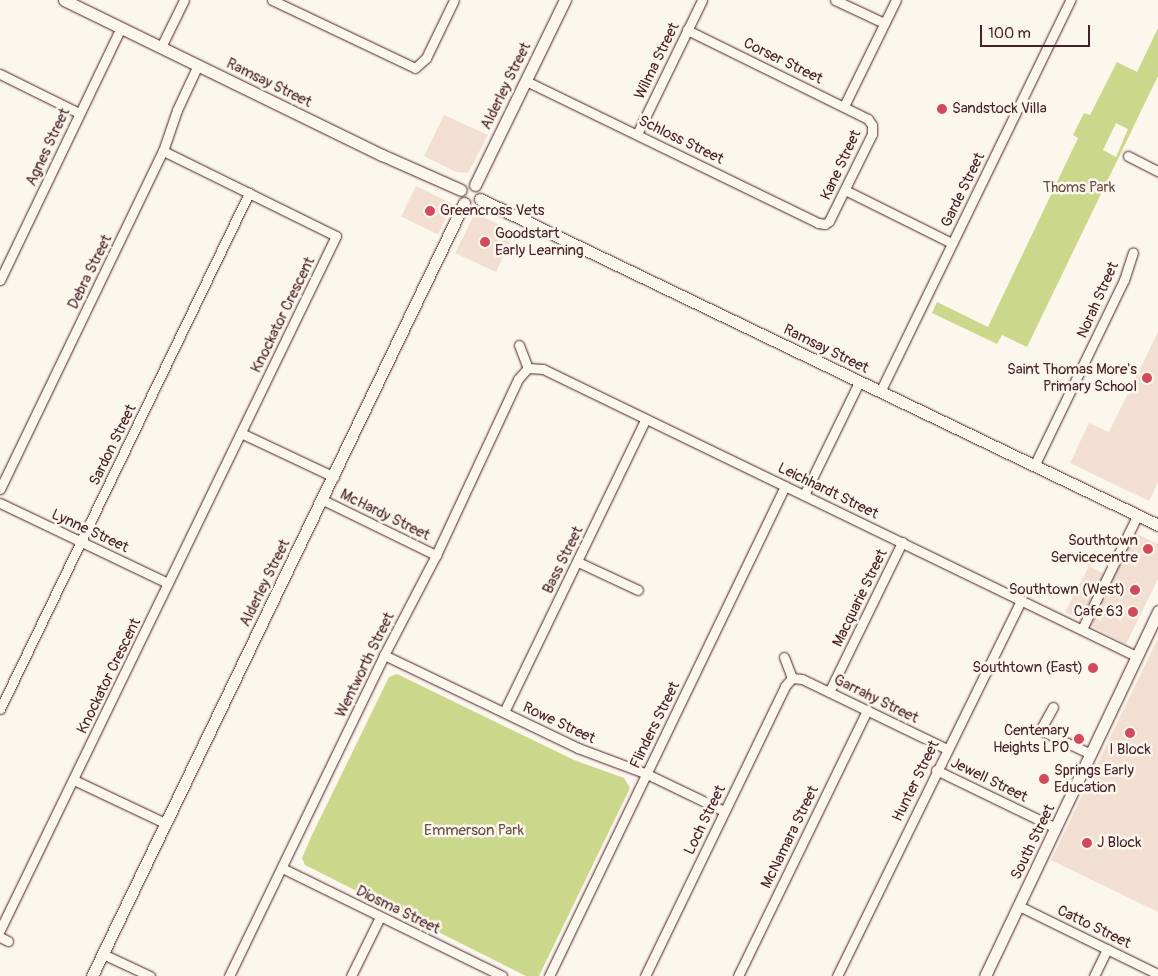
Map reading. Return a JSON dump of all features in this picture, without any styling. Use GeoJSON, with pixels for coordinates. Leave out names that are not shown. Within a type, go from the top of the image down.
{"type":"FeatureCollection","features":[{"type":"Feature","properties":{"kind":"street","name":"Ramsay Street"},"geometry":{"type":"LineString","coordinates":[[64,0],[84,4],[120,27],[160,47],[382,155],[461,190]]}},
{"type":"Feature","properties":{"kind":"street"},"geometry":{"type":"LineString","coordinates":[[160,47],[184,0]]}},
{"type":"Feature","properties":{"kind":"street"},"geometry":{"type":"LineString","coordinates":[[272,0],[415,68],[426,58],[454,0]]}},
{"type":"Feature","properties":{"kind":"street","name":"Alderley Street"},"geometry":{"type":"LineString","coordinates":[[475,185],[565,0]]}},
{"type":"Feature","properties":{"kind":"street","name":"Wilma Street"},"geometry":{"type":"LineString","coordinates":[[637,134],[702,0]]}},
{"type":"Feature","properties":{"kind":"street"},"geometry":{"type":"LineString","coordinates":[[835,0],[884,23]]}},
{"type":"Feature","properties":{"kind":"street"},"geometry":{"type":"LineString","coordinates":[[844,106],[896,0]]}},
{"type":"Feature","properties":{"kind":"street","name":"Garde Street"},"geometry":{"type":"LineString","coordinates":[[880,392],[1070,0]]}},
{"type":"Feature","properties":{"kind":"street","name":"Agnes Street"},"geometry":{"type":"LineString","coordinates":[[0,280],[120,27]]}},
{"type":"Feature","properties":{"kind":"street","name":"Corser Street"},"geometry":{"type":"LineString","coordinates":[[687,30],[865,117]]}},
{"type":"Feature","properties":{"kind":"street","name":"Debra Street"},"geometry":{"type":"LineString","coordinates":[[0,489],[163,151],[177,110],[198,65]]}},
{"type":"Feature","properties":{"kind":"street"},"geometry":{"type":"LineString","coordinates":[[0,75],[79,113]]}},
{"type":"Feature","properties":{"kind":"street","name":"Schloss Street"},"geometry":{"type":"LineString","coordinates":[[526,81],[818,223],[825,224]]}},
{"type":"Feature","properties":{"kind":"street","name":"Kane Street"},"geometry":{"type":"LineString","coordinates":[[825,224],[831,218],[872,134],[872,125],[865,117]]}},
{"type":"Feature","properties":{"kind":"street","name":"Knockator Crescent"},"geometry":{"type":"LineString","coordinates":[[0,930],[241,433],[340,234],[249,193],[163,151]]}},
{"type":"Feature","properties":{"kind":"street"},"geometry":{"type":"LineString","coordinates":[[1128,156],[1158,170]]}},
{"type":"Feature","properties":{"kind":"street"},"geometry":{"type":"LineString","coordinates":[[467,185],[475,185],[480,192],[480,199],[472,205],[464,203],[461,198],[461,190],[467,185]]}},
{"type":"Feature","properties":{"kind":"street"},"geometry":{"type":"LineString","coordinates":[[845,190],[952,243]]}},
{"type":"Feature","properties":{"kind":"street","name":"Sardon Street"},"geometry":{"type":"LineString","coordinates":[[0,709],[249,193]]}},
{"type":"Feature","properties":{"kind":"street","name":"Ramsay Street"},"geometry":{"type":"LineString","coordinates":[[480,199],[1158,526]]}},
{"type":"Feature","properties":{"kind":"street","name":"Alderley Street"},"geometry":{"type":"LineString","coordinates":[[92,976],[323,500],[464,203]]}},
{"type":"Feature","properties":{"kind":"street","name":"Norah Street"},"geometry":{"type":"LineString","coordinates":[[1034,466],[1124,280],[1133,252]]}},
{"type":"Feature","properties":{"kind":"street"},"geometry":{"type":"LineString","coordinates":[[519,345],[528,368]]}},
{"type":"Feature","properties":{"kind":"street","name":"Leichhardt Street"},"geometry":{"type":"LineString","coordinates":[[528,368],[543,369],[1136,656]]}},
{"type":"Feature","properties":{"kind":"street","name":"Wentworth Street"},"geometry":{"type":"LineString","coordinates":[[230,976],[384,655],[436,555],[518,379],[528,368]]}},
{"type":"Feature","properties":{"kind":"street"},"geometry":{"type":"LineString","coordinates":[[804,495],[859,382]]}},
{"type":"Feature","properties":{"kind":"street","name":"Bass Street"},"geometry":{"type":"LineString","coordinates":[[504,712],[645,420]]}},
{"type":"Feature","properties":{"kind":"street"},"geometry":{"type":"LineString","coordinates":[[241,433],[334,477]]}},
{"type":"Feature","properties":{"kind":"street","name":"Flinders Street"},"geometry":{"type":"LineString","coordinates":[[549,976],[785,486]]}},
{"type":"Feature","properties":{"kind":"street","name":"McHardy Street"},"geometry":{"type":"LineString","coordinates":[[323,500],[436,555]]}},
{"type":"Feature","properties":{"kind":"street","name":"Lynne Street"},"geometry":{"type":"LineString","coordinates":[[0,503],[168,583]]}},
{"type":"Feature","properties":{"kind":"street"},"geometry":{"type":"LineString","coordinates":[[1082,629],[1137,516]]}},
{"type":"Feature","properties":{"kind":"street","name":"Macquarie Street"},"geometry":{"type":"LineString","coordinates":[[829,692],[902,542]]}},
{"type":"Feature","properties":{"kind":"street"},"geometry":{"type":"LineString","coordinates":[[578,562],[638,590]]}},
{"type":"Feature","properties":{"kind":"street","name":"Hunter Street"},"geometry":{"type":"LineString","coordinates":[[837,976],[946,749],[1021,600]]}},
{"type":"Feature","properties":{"kind":"street","name":"South Street"},"geometry":{"type":"LineString","coordinates":[[985,976],[1158,611]]}},
{"type":"Feature","properties":{"kind":"street","name":"Rowe Street"},"geometry":{"type":"LineString","coordinates":[[384,655],[578,748],[647,774],[724,811]]}},
{"type":"Feature","properties":{"kind":"street"},"geometry":{"type":"LineString","coordinates":[[784,657],[792,678]]}},
{"type":"Feature","properties":{"kind":"street","name":"Garrahy Street"},"geometry":{"type":"LineString","coordinates":[[792,678],[802,679],[946,749]]}},
{"type":"Feature","properties":{"kind":"street","name":"Loch Street"},"geometry":{"type":"LineString","coordinates":[[645,976],[785,686],[792,678]]}},
{"type":"Feature","properties":{"kind":"street"},"geometry":{"type":"LineString","coordinates":[[1053,707],[1040,730],[1091,754]]}},
{"type":"Feature","properties":{"kind":"street","name":"McNamara Street"},"geometry":{"type":"LineString","coordinates":[[738,976],[867,710]]}},
{"type":"Feature","properties":{"kind":"street","name":"Jewell Street"},"geometry":{"type":"LineString","coordinates":[[936,770],[1056,828]]}},
{"type":"Feature","properties":{"kind":"street"},"geometry":{"type":"LineString","coordinates":[[74,780],[165,823]]}},
{"type":"Feature","properties":{"kind":"street","name":"Diosma Street"},"geometry":{"type":"LineString","coordinates":[[282,868],[502,976]]}},
{"type":"Feature","properties":{"kind":"street","name":"Catto Street"},"geometry":{"type":"LineString","coordinates":[[1019,906],[1158,974]]}},
{"type":"Feature","properties":{"kind":"street"},"geometry":{"type":"LineString","coordinates":[[352,976],[380,917]]}},
{"type":"Feature","properties":{"kind":"street"},"geometry":{"type":"LineString","coordinates":[[1094,976],[1107,949]]}},
{"type":"Feature","properties":{"kind":"street"},"geometry":{"type":"LineString","coordinates":[[103,954],[150,976]]}},
{"type":"Feature","properties":{"kind":"shaded area"},"geometry":{"type":"Polygon","coordinates":[[[444,115],[488,135],[468,173],[456,172],[424,156],[444,115]]]}},
{"type":"Feature","properties":{"kind":"shaded area"},"geometry":{"type":"Polygon","coordinates":[[[416,186],[453,204],[438,235],[401,217],[416,186]]]}},
{"type":"Feature","properties":{"kind":"shaded area","name":"Goodstart Early Learning"},"geometry":{"type":"Polygon","coordinates":[[[479,215],[515,232],[496,272],[455,253],[473,217],[479,215]]]}},
{"type":"Feature","properties":{"kind":"shaded area","name":"Saint Thomas More's Primary School"},"geometry":{"type":"Polygon","coordinates":[[[1158,332],[1158,482],[1149,501],[1070,463],[1089,423],[1109,432],[1158,332]]]}},
{"type":"Feature","properties":{"kind":"shaded area"},"geometry":{"type":"Polygon","coordinates":[[[1128,530],[1158,544],[1158,579],[1126,644],[1065,612],[1089,566],[1105,574],[1128,530]]]}},
{"type":"Feature","properties":{"kind":"shaded area"},"geometry":{"type":"Polygon","coordinates":[[[1158,638],[1158,912],[1051,860],[1158,638]]]}},
{"type":"Feature","properties":{"kind":"green space","name":"Thoms Park"},"geometry":{"type":"Polygon","coordinates":[[[1158,28],[1158,76],[1027,347],[1002,335],[997,344],[932,313],[937,302],[988,327],[1078,138],[1073,135],[1084,113],[1090,115],[1117,62],[1137,72],[1158,28]],[[1116,123],[1103,150],[1116,157],[1128,129],[1116,123]]]}},
{"type":"Feature","properties":{"kind":"green space","name":"Emmerson Park"},"geometry":{"type":"Polygon","coordinates":[[[397,674],[574,760],[624,778],[630,788],[539,976],[526,976],[305,865],[302,858],[312,835],[389,677],[397,674]]]}},
{"type":"Feature","properties":{"kind":"place","name":"Sandstock Villa"},"geometry":{"type":"Point","coordinates":[942,109]}},
{"type":"Feature","properties":{"kind":"place","name":"Greencross Vets"},"geometry":{"type":"Point","coordinates":[430,211]}},
{"type":"Feature","properties":{"kind":"place","name":"Goodstart Early Learning"},"geometry":{"type":"Point","coordinates":[485,242]}},
{"type":"Feature","properties":{"kind":"place","name":"Saint Thomas More's Primary School"},"geometry":{"type":"Point","coordinates":[1147,378]}},
{"type":"Feature","properties":{"kind":"place","name":"Southtown Servicecentre"},"geometry":{"type":"Point","coordinates":[1148,549]}},
{"type":"Feature","properties":{"kind":"place","name":"Southtown (West)"},"geometry":{"type":"Point","coordinates":[1135,590]}},
{"type":"Feature","properties":{"kind":"place","name":"Cafe 63"},"geometry":{"type":"Point","coordinates":[1133,612]}},
{"type":"Feature","properties":{"kind":"place","name":"Southtown (East)"},"geometry":{"type":"Point","coordinates":[1093,668]}},
{"type":"Feature","properties":{"kind":"place","name":"I Block"},"geometry":{"type":"Point","coordinates":[1130,733]}},
{"type":"Feature","properties":{"kind":"place","name":"Centenary Heights LPO"},"geometry":{"type":"Point","coordinates":[1079,739]}},
{"type":"Feature","properties":{"kind":"place","name":"Springs Early Education"},"geometry":{"type":"Point","coordinates":[1044,779]}},
{"type":"Feature","properties":{"kind":"place","name":"J Block"},"geometry":{"type":"Point","coordinates":[1087,843]}}]}
